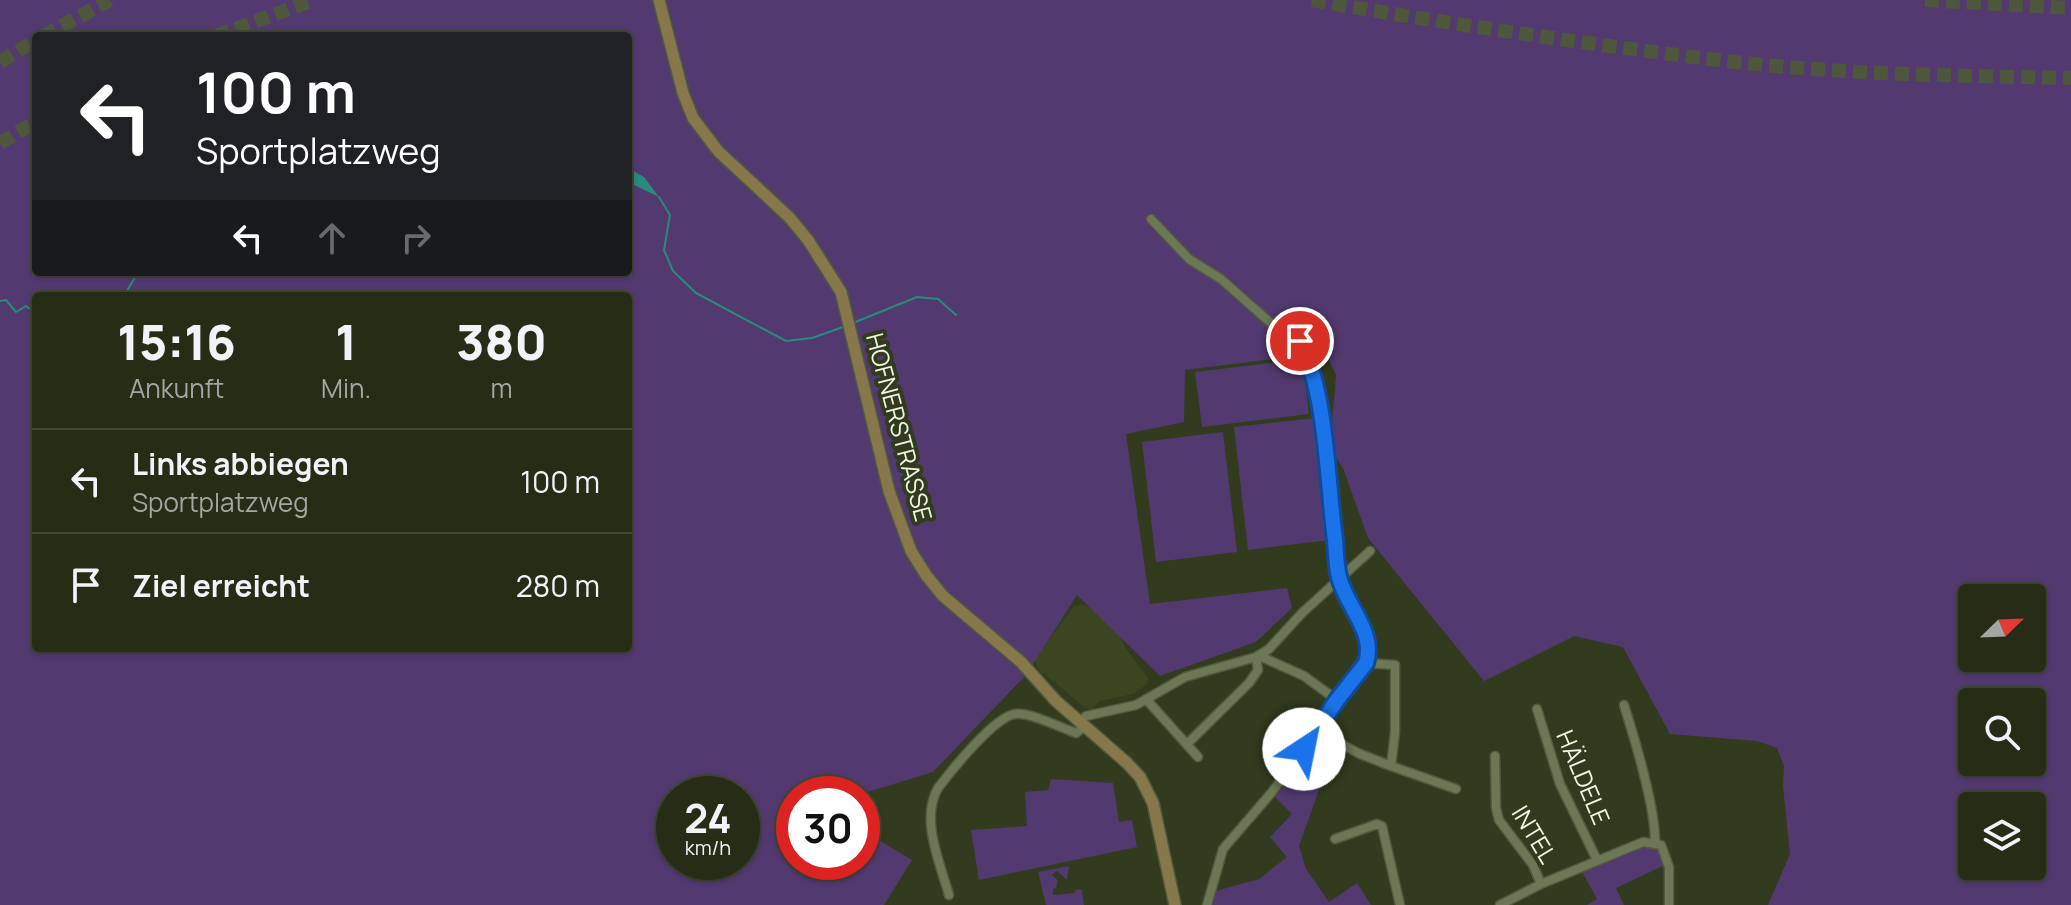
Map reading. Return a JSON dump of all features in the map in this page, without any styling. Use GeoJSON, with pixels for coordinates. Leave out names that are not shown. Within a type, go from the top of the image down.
{"type":"FeatureCollection","features":[{"type":"Feature","properties":{"kind":"main road","name":"HOFNERSTRASSE"},"geometry":{"type":"LineString","coordinates":[[659,0],[683,93],[693,118],[718,151],[789,217],[808,240],[841,292],[889,491],[911,551],[943,596],[1009,653],[1026,677],[1127,763],[1147,790],[1155,811],[1175,905]]}},
{"type":"Feature","properties":{"kind":"street"},"geometry":{"type":"LineString","coordinates":[[1151,219],[1189,259],[1221,279],[1282,333],[1300,341],[1308,357],[1321,416],[1339,577],[1368,644],[1366,663],[1267,799],[1223,849],[1207,905]]}},
{"type":"Feature","properties":{"kind":"street"},"geometry":{"type":"LineString","coordinates":[[1256,657],[1269,649],[1339,577],[1370,551]]}},
{"type":"Feature","properties":{"kind":"street"},"geometry":{"type":"LineString","coordinates":[[1188,743],[1249,683],[1258,670],[1256,657]]}},
{"type":"Feature","properties":{"kind":"street"},"geometry":{"type":"LineString","coordinates":[[949,895],[936,847],[930,810],[932,798],[964,755],[1012,715],[1025,714],[1076,733],[1086,716],[1125,709],[1185,677],[1256,657],[1304,676],[1337,700]]}},
{"type":"Feature","properties":{"kind":"street"},"geometry":{"type":"LineString","coordinates":[[1366,663],[1395,665],[1395,732],[1391,766]]}},
{"type":"Feature","properties":{"kind":"street"},"geometry":{"type":"LineString","coordinates":[[1146,699],[1198,757]]}},
{"type":"Feature","properties":{"kind":"street"},"geometry":{"type":"LineString","coordinates":[[1624,705],[1656,832],[1655,843]]}},
{"type":"Feature","properties":{"kind":"street","name":"HÄLDELE"},"geometry":{"type":"LineString","coordinates":[[1537,709],[1560,784],[1597,860]]}},
{"type":"Feature","properties":{"kind":"street"},"geometry":{"type":"LineString","coordinates":[[1317,731],[1360,754],[1456,789]]}},
{"type":"Feature","properties":{"kind":"street","name":"INTEL"},"geometry":{"type":"LineString","coordinates":[[1495,756],[1499,820],[1533,865],[1541,884]]}},
{"type":"Feature","properties":{"kind":"street"},"geometry":{"type":"LineString","coordinates":[[1335,839],[1377,824],[1382,826],[1400,905]]}},
{"type":"Feature","properties":{"kind":"street"},"geometry":{"type":"LineString","coordinates":[[1500,905],[1541,884],[1643,842],[1661,845],[1667,858],[1669,905]]}},
{"type":"Feature","properties":{"kind":"shaded area"},"geometry":{"type":"Polygon","coordinates":[[[0,0],[2071,0],[2071,905],[1768,905],[1790,854],[1784,766],[1777,748],[1757,741],[1670,734],[1623,647],[1574,636],[1484,681],[1368,538],[1343,468],[1330,448],[1336,375],[1317,334],[1293,346],[1295,356],[1185,370],[1184,422],[1126,434],[1150,604],[1287,588],[1292,608],[1256,642],[1160,676],[1077,595],[1026,675],[933,772],[880,788],[880,776],[776,776],[776,880],[880,880],[880,841],[912,860],[884,905],[0,905],[0,0]]]}},
{"type":"Feature","properties":{"kind":"shaded area"},"geometry":{"type":"Polygon","coordinates":[[[1302,359],[1309,414],[1202,427],[1195,372],[1302,359]]]}},
{"type":"Feature","properties":{"kind":"shaded area"},"geometry":{"type":"Polygon","coordinates":[[[1315,418],[1329,540],[1248,550],[1234,427],[1315,418]]]}},
{"type":"Feature","properties":{"kind":"shaded area"},"geometry":{"type":"Polygon","coordinates":[[[1223,432],[1237,552],[1156,562],[1142,442],[1223,432]]]}},
{"type":"Feature","properties":{"kind":"shaded area"},"geometry":{"type":"Polygon","coordinates":[[[1086,605],[1103,613],[1115,624],[1125,647],[1148,678],[1147,684],[1133,694],[1100,701],[1091,709],[1085,708],[1047,674],[1041,673],[1034,660],[1074,606],[1086,605]]]}},
{"type":"Feature","properties":{"kind":"shaded area"},"geometry":{"type":"Polygon","coordinates":[[[1294,774],[1319,790],[1299,846],[1306,869],[1329,902],[1357,883],[1371,905],[1213,905],[1216,891],[1259,879],[1287,857],[1270,837],[1292,814],[1275,797],[1294,774]]]}},
{"type":"Feature","properties":{"kind":"shaded area"},"geometry":{"type":"Polygon","coordinates":[[[1051,779],[1113,783],[1119,822],[1132,820],[1137,847],[979,880],[971,830],[1027,826],[1025,792],[1048,790],[1051,779]]]}},
{"type":"Feature","properties":{"kind":"shaded area"},"geometry":{"type":"Polygon","coordinates":[[[1646,846],[1659,852],[1665,865],[1616,888],[1624,905],[1587,905],[1597,899],[1581,870],[1636,847],[1646,846]]]}},
{"type":"Feature","properties":{"kind":"shaded area"},"geometry":{"type":"Polygon","coordinates":[[[1069,866],[1067,880],[1057,871],[1052,875],[1058,881],[1053,895],[1075,893],[1075,890],[1082,889],[1084,905],[1046,905],[1038,872],[1069,866]]]}},
{"type":"Feature","properties":{"kind":"water"},"geometry":{"type":"Polygon","coordinates":[[[632,170],[644,177],[659,197],[632,184],[632,170]]]}},
{"type":"Feature","properties":{"kind":"waterway"},"geometry":{"type":"LineString","coordinates":[[659,197],[670,215],[664,250],[673,271],[696,293],[786,341],[812,338],[843,327]]}},
{"type":"Feature","properties":{"kind":"waterway"},"geometry":{"type":"LineString","coordinates":[[126,292],[136,276]]}},
{"type":"Feature","properties":{"kind":"waterway"},"geometry":{"type":"LineString","coordinates":[[853,323],[917,297],[938,299],[956,315]]}},
{"type":"Feature","properties":{"kind":"waterway"},"geometry":{"type":"LineString","coordinates":[[0,301],[6,300],[16,312],[26,306],[32,310]]}},
{"type":"Feature","properties":{"kind":"tunnel"},"geometry":{"type":"LineString","coordinates":[[50,32],[110,0]]}},
{"type":"Feature","properties":{"kind":"tunnel"},"geometry":{"type":"LineString","coordinates":[[227,32],[314,0]]}},
{"type":"Feature","properties":{"kind":"tunnel"},"geometry":{"type":"LineString","coordinates":[[1312,0],[1570,41],[1726,61],[1898,74],[2071,78]]}},
{"type":"Feature","properties":{"kind":"tunnel"},"geometry":{"type":"LineString","coordinates":[[1925,0],[2071,8]]}},
{"type":"Feature","properties":{"kind":"tunnel"},"geometry":{"type":"LineString","coordinates":[[0,62],[32,42]]}},
{"type":"Feature","properties":{"kind":"tunnel"},"geometry":{"type":"LineString","coordinates":[[0,143],[32,124]]}},
{"type":"Feature","properties":{"kind":"route"},"geometry":{"type":"LineString","coordinates":[[1300,341],[1308,357],[1321,416],[1339,577],[1368,644],[1366,663],[1304,749]]}}]}
